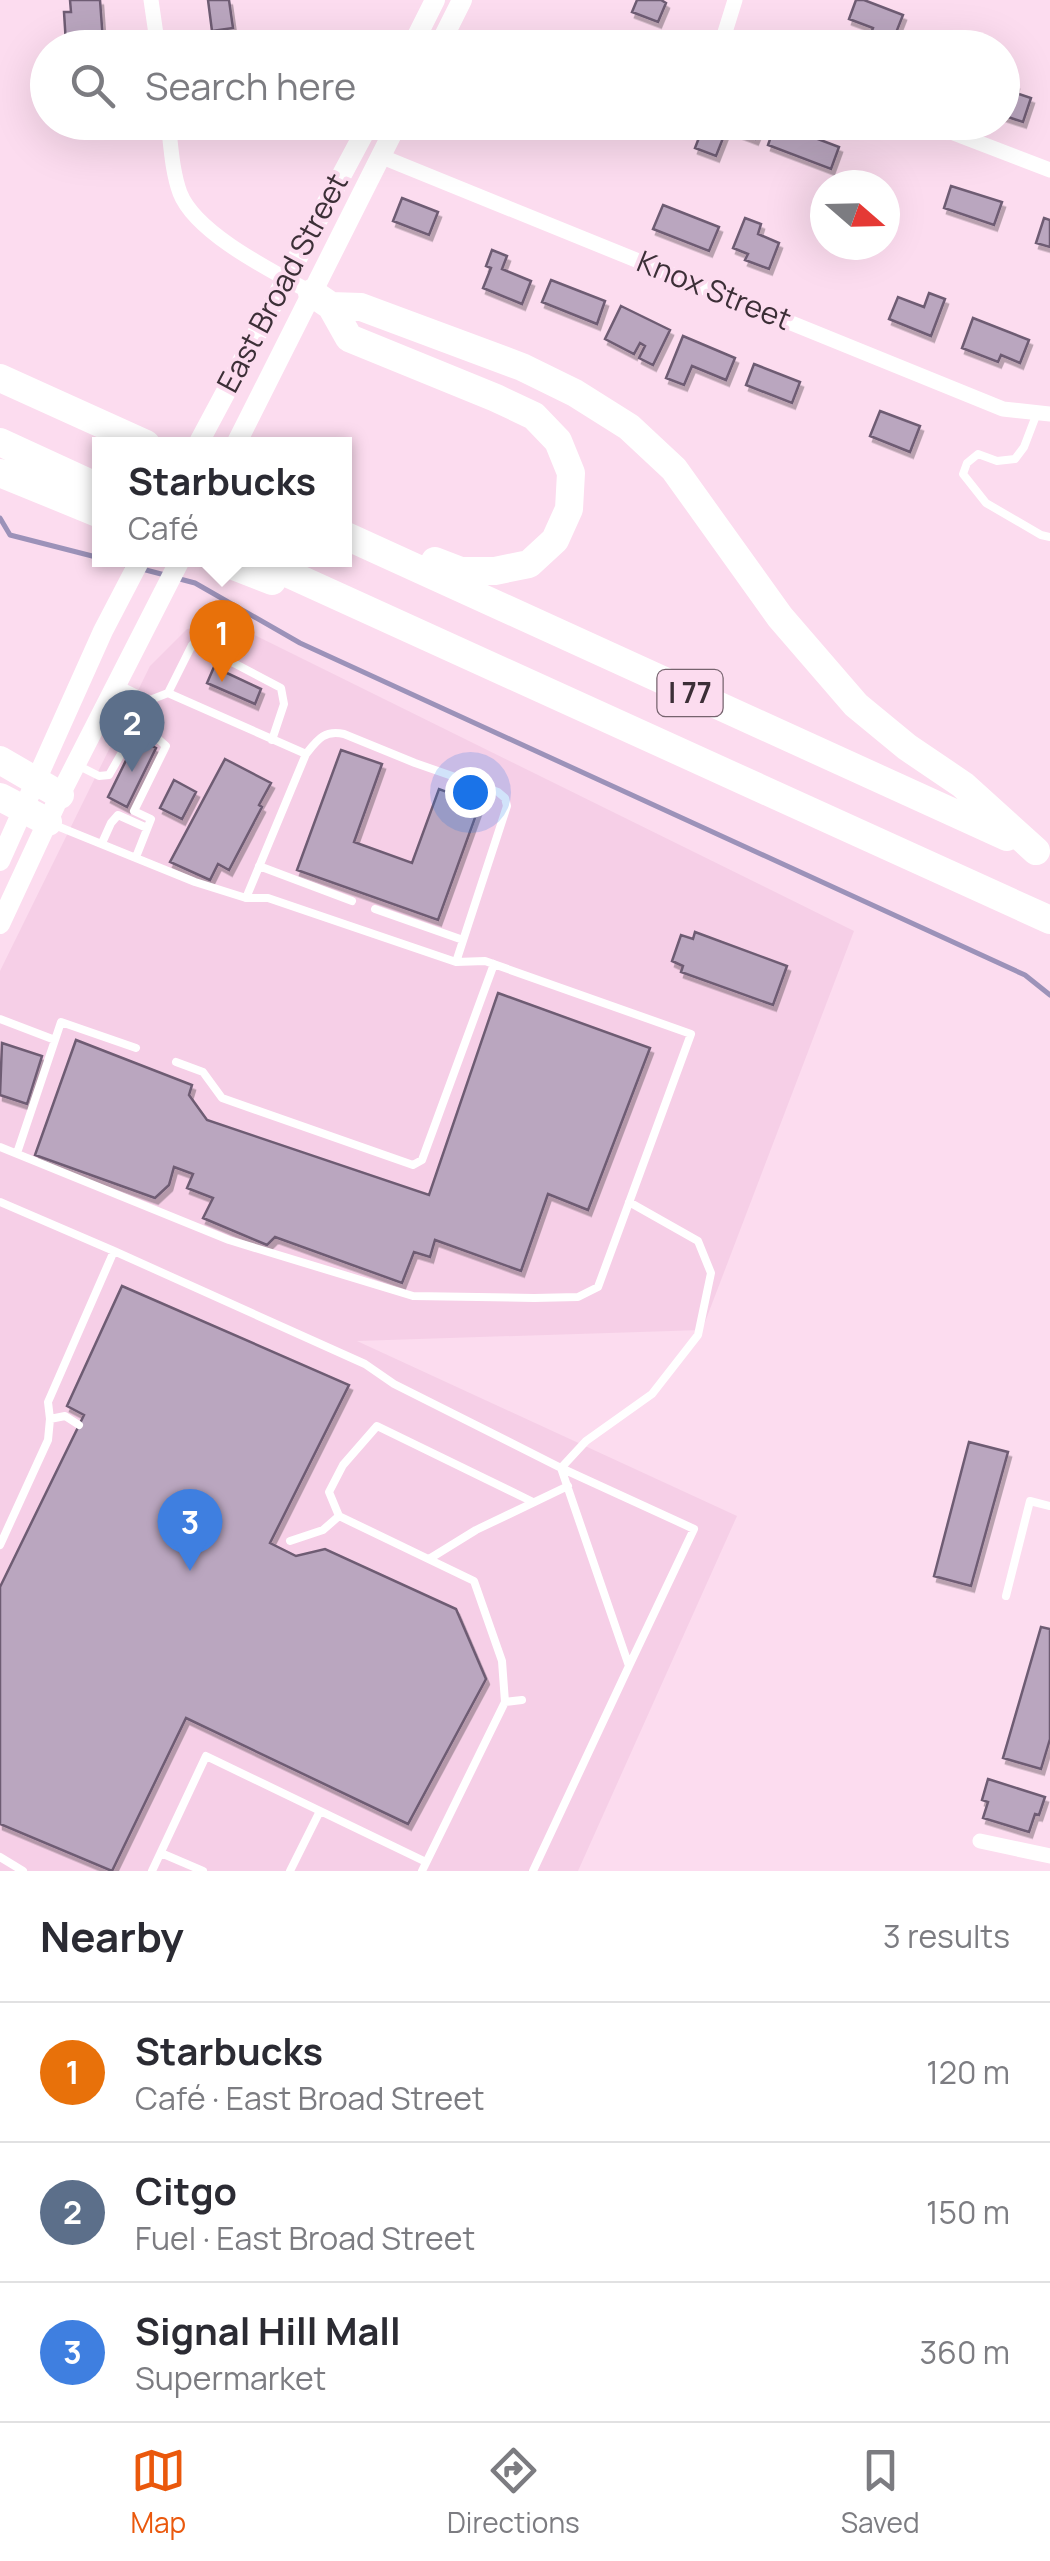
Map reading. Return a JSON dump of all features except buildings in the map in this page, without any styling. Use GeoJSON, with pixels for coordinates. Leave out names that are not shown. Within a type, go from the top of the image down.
{"type":"FeatureCollection","features":[{"type":"Feature","properties":{"kind":"highway"},"geometry":{"type":"LineString","coordinates":[[321,300],[349,338],[534,416],[558,441],[570,474],[569,508],[555,540],[529,564],[495,571],[462,571],[352,527]]}},
{"type":"Feature","properties":{"kind":"highway"},"geometry":{"type":"LineString","coordinates":[[321,300],[361,307],[522,367],[628,426],[674,469],[780,617],[856,705],[963,786],[1043,854]]}},
{"type":"Feature","properties":{"kind":"highway"},"geometry":{"type":"LineString","coordinates":[[0,378],[131,437]]}},
{"type":"Feature","properties":{"kind":"highway"},"geometry":{"type":"LineString","coordinates":[[0,442],[92,484]]}},
{"type":"Feature","properties":{"kind":"highway"},"geometry":{"type":"LineString","coordinates":[[0,473],[92,511]]}},
{"type":"Feature","properties":{"kind":"highway","name":"I 77"},"geometry":{"type":"LineString","coordinates":[[352,539],[1043,854]]}},
{"type":"Feature","properties":{"kind":"highway"},"geometry":{"type":"LineString","coordinates":[[236,567],[497,668]]}},
{"type":"Feature","properties":{"kind":"highway","name":"I 77"},"geometry":{"type":"LineString","coordinates":[[273,567],[1050,920]]}},
{"type":"Feature","properties":{"kind":"highway"},"geometry":{"type":"LineString","coordinates":[[0,760],[48,789]]}},
{"type":"Feature","properties":{"kind":"main road"},"geometry":{"type":"LineString","coordinates":[[420,30],[435,0]]}},
{"type":"Feature","properties":{"kind":"main road"},"geometry":{"type":"LineString","coordinates":[[447,30],[462,0]]}},
{"type":"Feature","properties":{"kind":"main road","name":"East Broad Street"},"geometry":{"type":"LineString","coordinates":[[202,437],[360,140]]}},
{"type":"Feature","properties":{"kind":"main road","name":"East Broad Street"},"geometry":{"type":"LineString","coordinates":[[240,437],[321,300],[388,140]]}},
{"type":"Feature","properties":{"kind":"main road"},"geometry":{"type":"LineString","coordinates":[[48,789],[103,631],[136,567]]}},
{"type":"Feature","properties":{"kind":"main road"},"geometry":{"type":"LineString","coordinates":[[0,861],[24,810],[76,765],[176,567]]}},
{"type":"Feature","properties":{"kind":"main road"},"geometry":{"type":"LineString","coordinates":[[0,924],[24,810]]}},
{"type":"Feature","properties":{"kind":"street"},"geometry":{"type":"LineString","coordinates":[[152,0],[156,30]]}},
{"type":"Feature","properties":{"kind":"street"},"geometry":{"type":"LineString","coordinates":[[728,30],[735,0]]}},
{"type":"Feature","properties":{"kind":"street"},"geometry":{"type":"LineString","coordinates":[[170,140],[180,196],[194,216],[233,247],[321,300]]}},
{"type":"Feature","properties":{"kind":"street"},"geometry":{"type":"LineString","coordinates":[[972,140],[1050,170]]}},
{"type":"Feature","properties":{"kind":"street","name":"Knox Street"},"geometry":{"type":"LineString","coordinates":[[380,156],[1003,409],[1044,414]]}},
{"type":"Feature","properties":{"kind":"street"},"geometry":{"type":"LineString","coordinates":[[980,1842],[1050,1856]]}},
{"type":"Feature","properties":{"kind":"lane"},"geometry":{"type":"LineString","coordinates":[[1044,414],[1014,459],[997,461],[978,454],[967,462],[963,474],[986,503],[1050,537]]}},
{"type":"Feature","properties":{"kind":"lane"},"geometry":{"type":"LineString","coordinates":[[117,684],[150,700],[168,693],[192,644],[207,648],[281,688],[284,704],[272,740]]}},
{"type":"Feature","properties":{"kind":"lane"},"geometry":{"type":"LineString","coordinates":[[168,693],[306,754]]}},
{"type":"Feature","properties":{"kind":"lane"},"geometry":{"type":"LineString","coordinates":[[136,857],[151,818],[134,811],[166,746],[148,730],[150,700]]}},
{"type":"Feature","properties":{"kind":"lane"},"geometry":{"type":"LineString","coordinates":[[76,765],[99,776],[114,770],[125,747],[125,734],[100,718]]}},
{"type":"Feature","properties":{"kind":"lane"},"geometry":{"type":"LineString","coordinates":[[246,898],[306,754],[326,733],[344,734],[506,798],[507,806],[456,962]]}},
{"type":"Feature","properties":{"kind":"lane"},"geometry":{"type":"LineString","coordinates":[[0,1147],[229,1240],[413,1296],[578,1296],[598,1286],[690,1034],[485,961],[456,962],[268,898],[246,898],[195,882],[24,810]]}},
{"type":"Feature","properties":{"kind":"lane"},"geometry":{"type":"LineString","coordinates":[[102,844],[118,815],[147,828]]}},
{"type":"Feature","properties":{"kind":"lane"},"geometry":{"type":"LineString","coordinates":[[259,866],[352,901]]}},
{"type":"Feature","properties":{"kind":"lane"},"geometry":{"type":"LineString","coordinates":[[375,909],[463,940]]}},
{"type":"Feature","properties":{"kind":"lane"},"geometry":{"type":"LineString","coordinates":[[176,1062],[203,1072],[222,1098],[413,1165],[422,1160],[494,964]]}},
{"type":"Feature","properties":{"kind":"lane"},"geometry":{"type":"LineString","coordinates":[[0,1020],[55,1040]]}},
{"type":"Feature","properties":{"kind":"lane"},"geometry":{"type":"LineString","coordinates":[[17,1153],[61,1022],[136,1048]]}},
{"type":"Feature","properties":{"kind":"lane"},"geometry":{"type":"LineString","coordinates":[[0,1202],[364,1364],[394,1384],[694,1529],[533,1871]]}},
{"type":"Feature","properties":{"kind":"lane"},"geometry":{"type":"LineString","coordinates":[[562,1468],[586,1441],[652,1394],[698,1335],[711,1273],[698,1240],[629,1202]]}},
{"type":"Feature","properties":{"kind":"lane"},"geometry":{"type":"LineString","coordinates":[[0,1544],[48,1440],[48,1402],[114,1251]]}},
{"type":"Feature","properties":{"kind":"lane"},"geometry":{"type":"LineString","coordinates":[[50,1419],[64,1416],[79,1425]]}},
{"type":"Feature","properties":{"kind":"lane"},"geometry":{"type":"LineString","coordinates":[[152,1871],[206,1756],[424,1866],[505,1702],[502,1661],[474,1581],[340,1516],[329,1492],[343,1465],[377,1426],[533,1502]]}},
{"type":"Feature","properties":{"kind":"lane"},"geometry":{"type":"LineString","coordinates":[[562,1468],[629,1666]]}},
{"type":"Feature","properties":{"kind":"lane"},"geometry":{"type":"LineString","coordinates":[[429,1560],[476,1530],[568,1486]]}},
{"type":"Feature","properties":{"kind":"lane"},"geometry":{"type":"LineString","coordinates":[[1006,1596],[1030,1501],[1050,1506]]}},
{"type":"Feature","properties":{"kind":"lane"},"geometry":{"type":"LineString","coordinates":[[290,1541],[323,1530],[340,1516]]}},
{"type":"Feature","properties":{"kind":"lane"},"geometry":{"type":"LineString","coordinates":[[505,1702],[522,1700]]}},
{"type":"Feature","properties":{"kind":"lane"},"geometry":{"type":"LineString","coordinates":[[290,1871],[320,1811]]}},
{"type":"Feature","properties":{"kind":"lane"},"geometry":{"type":"LineString","coordinates":[[160,1853],[203,1871]]}},
{"type":"Feature","properties":{"kind":"lane"},"geometry":{"type":"LineString","coordinates":[[0,1857],[24,1871]]}},
{"type":"Feature","properties":{"kind":"shaded area"},"geometry":{"type":"Polygon","coordinates":[[[230,623],[854,931],[702,1330],[357,1341],[737,1516],[578,1871],[0,1871],[0,971],[150,666],[187,629],[230,623]]]}},
{"type":"Feature","properties":{"kind":"waterway"},"geometry":{"type":"LineString","coordinates":[[0,518],[10,535],[92,556]]}},
{"type":"Feature","properties":{"kind":"waterway"},"geometry":{"type":"LineString","coordinates":[[142,569],[165,575]]}},
{"type":"Feature","properties":{"kind":"waterway"},"geometry":{"type":"LineString","coordinates":[[176,578],[195,583],[300,643],[1025,975],[1050,995]]}},
{"type":"Feature","properties":{"kind":"place","name":"Starbucks"},"geometry":{"type":"Point","coordinates":[222,682]}},
{"type":"Feature","properties":{"kind":"place","name":"Citgo"},"geometry":{"type":"Point","coordinates":[132,772]}},
{"type":"Feature","properties":{"kind":"place","name":"Signal Hill Mall"},"geometry":{"type":"Point","coordinates":[190,1571]}}]}
